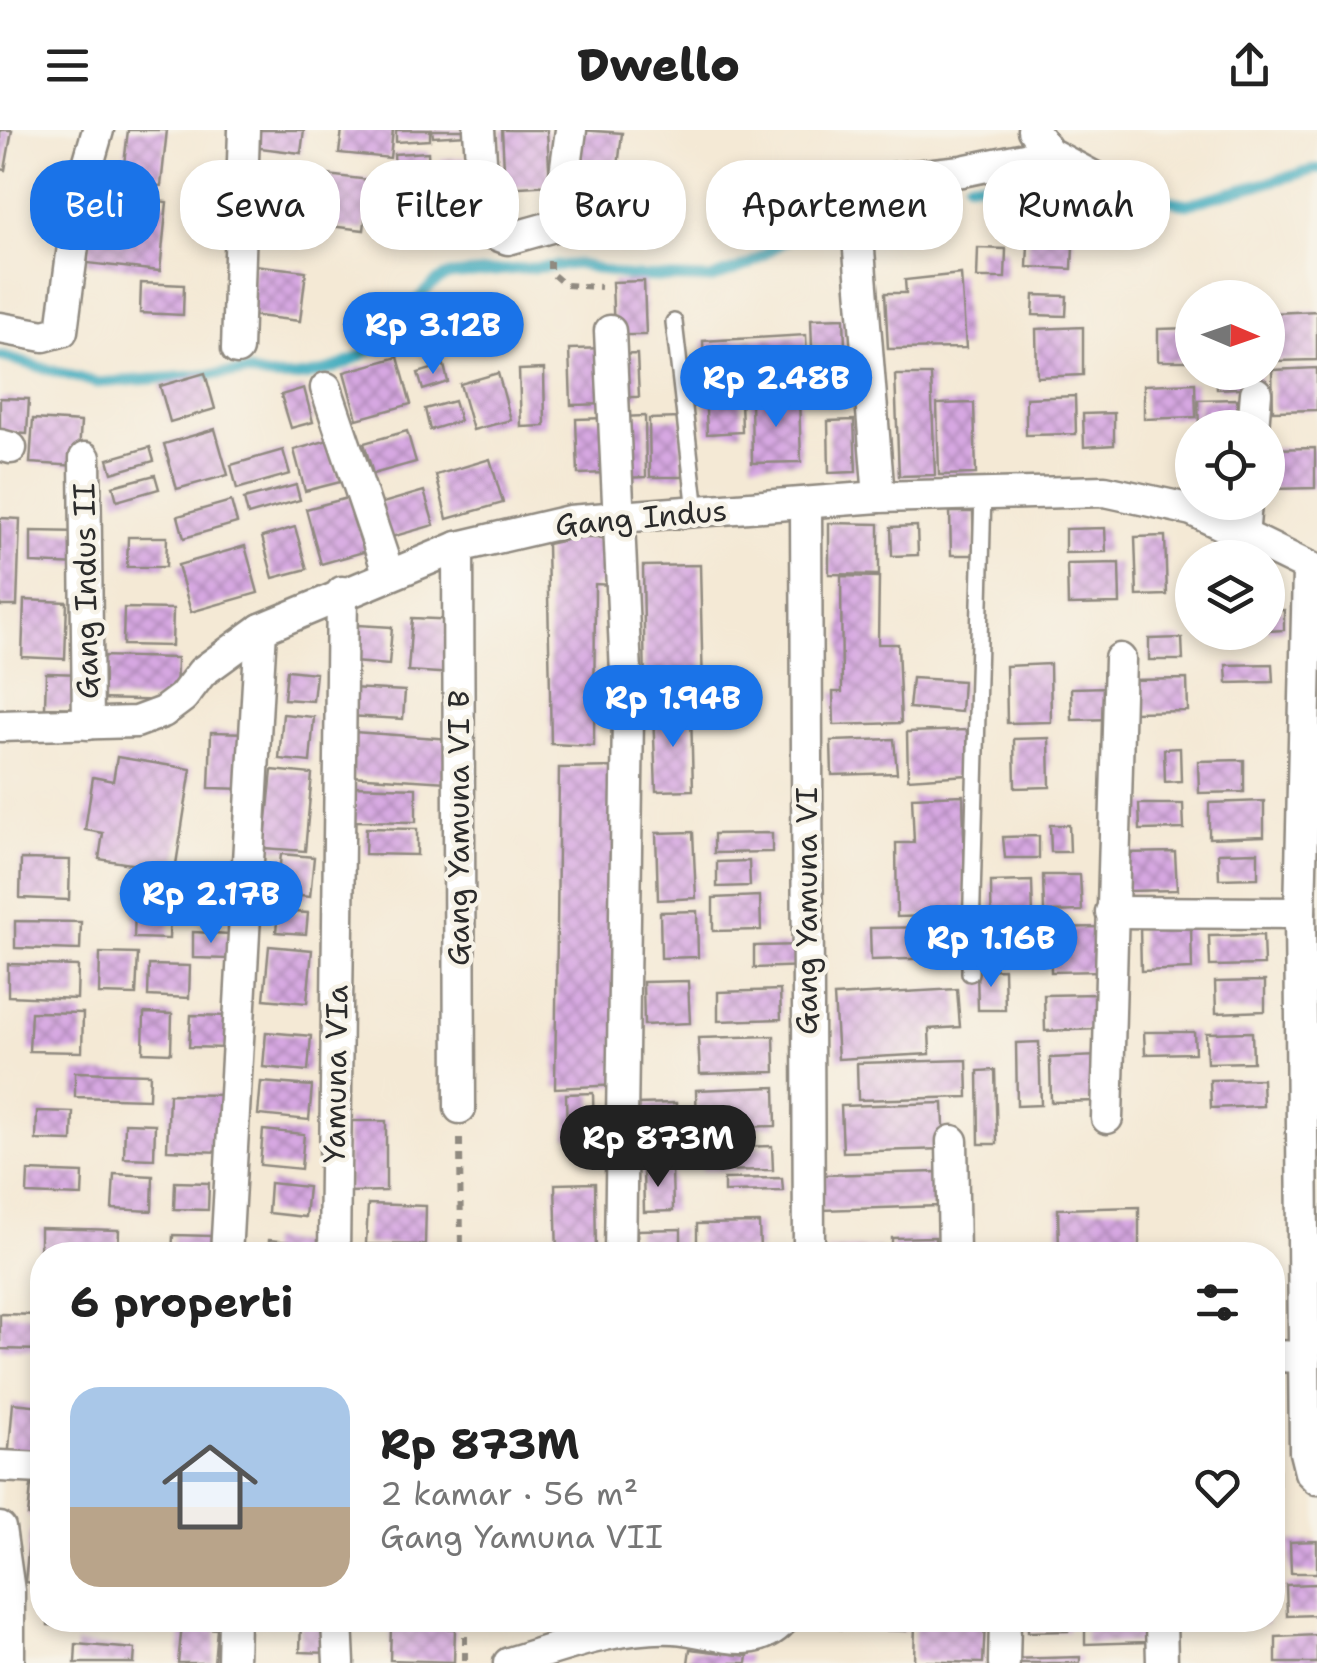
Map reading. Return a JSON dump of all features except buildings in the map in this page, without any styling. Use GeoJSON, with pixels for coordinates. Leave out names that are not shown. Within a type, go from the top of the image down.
{"type":"FeatureCollection","features":[{"type":"Feature","properties":{"kind":"street"},"geometry":{"type":"LineString","coordinates":[[0,328],[44,336],[62,330],[80,192],[98,130]]}},
{"type":"Feature","properties":{"kind":"street"},"geometry":{"type":"LineString","coordinates":[[237,349],[244,130]]}},
{"type":"Feature","properties":{"kind":"street"},"geometry":{"type":"LineString","coordinates":[[480,130],[482,201],[489,232],[498,238],[539,232]]}},
{"type":"Feature","properties":{"kind":"street"},"geometry":{"type":"LineString","coordinates":[[568,160],[571,130]]}},
{"type":"Feature","properties":{"kind":"street"},"geometry":{"type":"LineString","coordinates":[[963,172],[1041,142],[1068,160]]}},
{"type":"Feature","properties":{"kind":"street"},"geometry":{"type":"LineString","coordinates":[[859,250],[879,498]]}},
{"type":"Feature","properties":{"kind":"street"},"geometry":{"type":"LineString","coordinates":[[610,332],[628,716],[620,1242]]}},
{"type":"Feature","properties":{"kind":"street"},"geometry":{"type":"LineString","coordinates":[[326,388],[389,575]]}},
{"type":"Feature","properties":{"kind":"street"},"geometry":{"type":"LineString","coordinates":[[1255,410],[1256,393]]}},
{"type":"Feature","properties":{"kind":"street","name":"Gang Indus II"},"geometry":{"type":"LineString","coordinates":[[85,458],[88,724]]}},
{"type":"Feature","properties":{"kind":"street","name":"Gang Indus"},"geometry":{"type":"LineString","coordinates":[[1,734],[136,722],[162,712],[183,697],[202,672],[261,628],[458,548],[569,521],[983,492],[1105,491],[1192,510],[1312,570]]}},
{"type":"Feature","properties":{"kind":"street","name":"Gang Yamuna VI"},"geometry":{"type":"LineString","coordinates":[[806,506],[809,1242]]}},
{"type":"Feature","properties":{"kind":"street"},"geometry":{"type":"LineString","coordinates":[[1243,537],[1244,520]]}},
{"type":"Feature","properties":{"kind":"street","name":"Gang Yamuna VI B"},"geometry":{"type":"LineString","coordinates":[[458,548],[460,1108]]}},
{"type":"Feature","properties":{"kind":"street"},"geometry":{"type":"LineString","coordinates":[[1312,570],[1300,912],[1311,1277],[1305,1357],[1306,1452],[1310,1472],[1317,1479]]}},
{"type":"Feature","properties":{"kind":"street","name":"Yamuna VIa"},"geometry":{"type":"LineString","coordinates":[[334,1242],[342,592]]}},
{"type":"Feature","properties":{"kind":"street"},"geometry":{"type":"LineString","coordinates":[[227,1242],[261,628]]}},
{"type":"Feature","properties":{"kind":"street"},"geometry":{"type":"LineString","coordinates":[[1107,1118],[1120,658]]}},
{"type":"Feature","properties":{"kind":"street"},"geometry":{"type":"LineString","coordinates":[[1111,912],[1300,912]]}},
{"type":"Feature","properties":{"kind":"street"},"geometry":{"type":"LineString","coordinates":[[952,1140],[954,1242]]}},
{"type":"Feature","properties":{"kind":"street"},"geometry":{"type":"LineString","coordinates":[[1285,1356],[1305,1357]]}},
{"type":"Feature","properties":{"kind":"street"},"geometry":{"type":"LineString","coordinates":[[0,1466],[30,1467]]}},
{"type":"Feature","properties":{"kind":"street"},"geometry":{"type":"LineString","coordinates":[[0,1528],[9,1591],[9,1663]]}},
{"type":"Feature","properties":{"kind":"street"},"geometry":{"type":"LineString","coordinates":[[233,1663],[234,1632]]}},
{"type":"Feature","properties":{"kind":"street"},"geometry":{"type":"LineString","coordinates":[[338,1632],[339,1663]]}},
{"type":"Feature","properties":{"kind":"street"},"geometry":{"type":"LineString","coordinates":[[509,1663],[597,1632]]}},
{"type":"Feature","properties":{"kind":"street"},"geometry":{"type":"LineString","coordinates":[[697,1632],[746,1640],[768,1632]]}},
{"type":"Feature","properties":{"kind":"street"},"geometry":{"type":"LineString","coordinates":[[1004,1663],[1005,1632]]}},
{"type":"Feature","properties":{"kind":"street"},"geometry":{"type":"LineString","coordinates":[[1161,1632],[1162,1663]]}},
{"type":"Feature","properties":{"kind":"lane"},"geometry":{"type":"LineString","coordinates":[[674,322],[696,511]]}},
{"type":"Feature","properties":{"kind":"lane"},"geometry":{"type":"LineString","coordinates":[[970,973],[983,492]]}},
{"type":"Feature","properties":{"kind":"path"},"geometry":{"type":"LineString","coordinates":[[551,250],[550,272],[565,285],[601,287]]}},
{"type":"Feature","properties":{"kind":"path"},"geometry":{"type":"LineString","coordinates":[[460,1108],[461,1242]]}},
{"type":"Feature","properties":{"kind":"path"},"geometry":{"type":"LineString","coordinates":[[465,1632],[466,1663]]}},
{"type":"Feature","properties":{"kind":"waterway"},"geometry":{"type":"LineString","coordinates":[[1170,201],[1188,204],[1317,169]]}},
{"type":"Feature","properties":{"kind":"waterway"},"geometry":{"type":"LineString","coordinates":[[969,183],[983,182]]}},
{"type":"Feature","properties":{"kind":"waterway"},"geometry":{"type":"LineString","coordinates":[[0,356],[97,383],[248,372],[268,376],[310,375],[370,350],[387,337],[428,289],[449,275],[578,264],[628,276],[710,279],[748,265],[771,250]]}}]}
